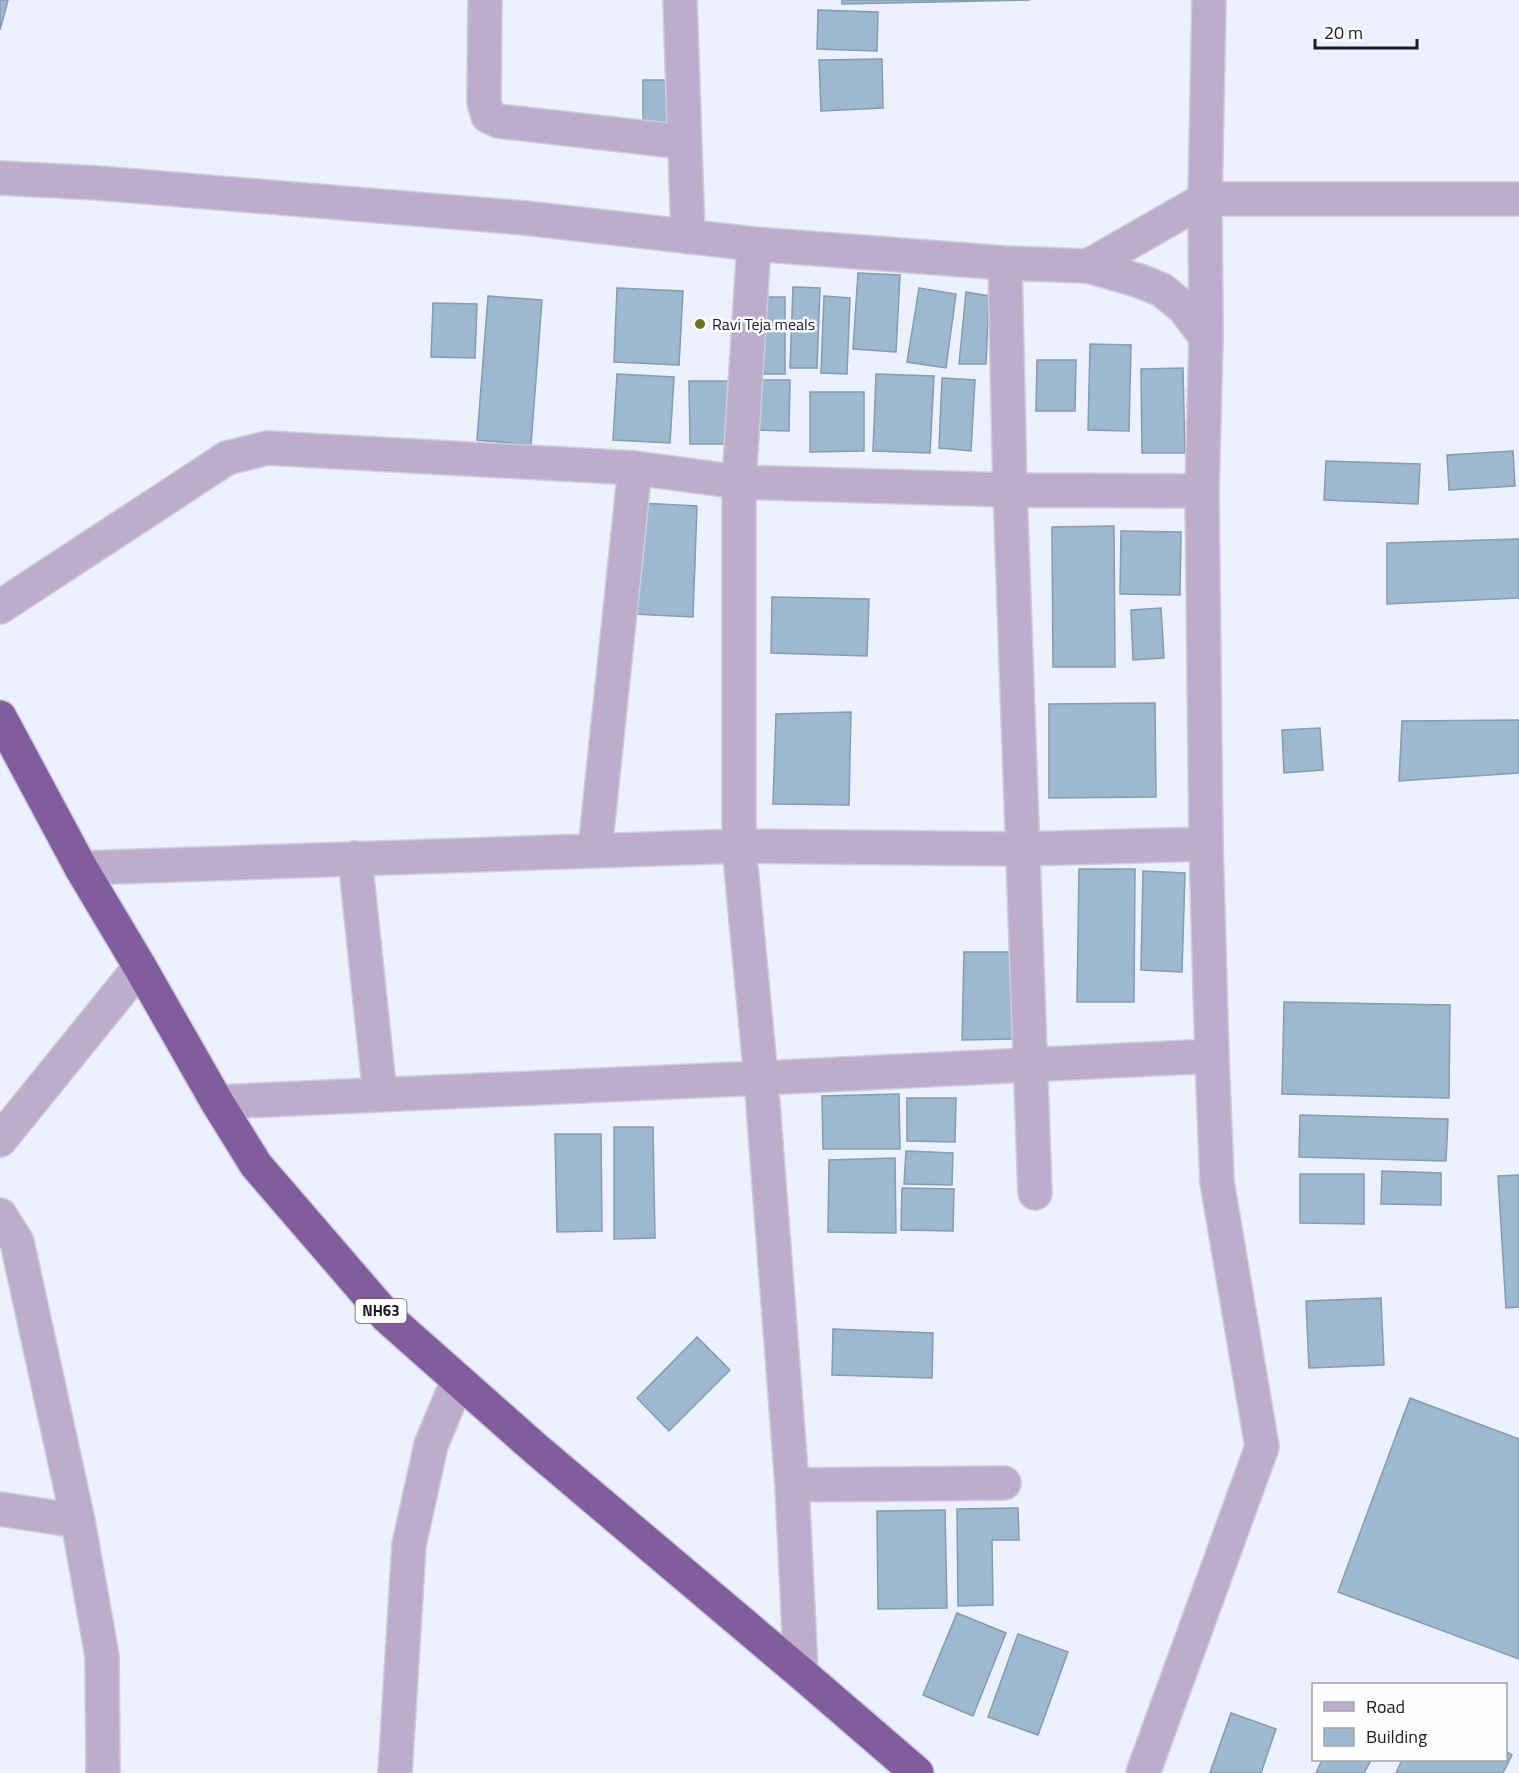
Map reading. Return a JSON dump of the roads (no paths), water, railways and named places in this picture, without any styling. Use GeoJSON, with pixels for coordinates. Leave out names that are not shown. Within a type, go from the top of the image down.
{"type":"FeatureCollection","features":[{"type":"Feature","properties":{"kind":"highway","name":"NH63"},"geometry":{"type":"LineString","coordinates":[[0,717],[81,868],[256,1165],[387,1317],[536,1449],[917,1773]]}},
{"type":"Feature","properties":{"kind":"street"},"geometry":{"type":"LineString","coordinates":[[485,0],[484,102],[488,116],[498,121],[684,142]]}},
{"type":"Feature","properties":{"kind":"street"},"geometry":{"type":"LineString","coordinates":[[680,0],[688,237]]}},
{"type":"Feature","properties":{"kind":"street"},"geometry":{"type":"LineString","coordinates":[[1143,1773],[1262,1447],[1217,1182],[1212,1056],[1206,844],[1202,491],[1206,337],[1205,199],[1209,0]]}},
{"type":"Feature","properties":{"kind":"street"},"geometry":{"type":"LineString","coordinates":[[0,178],[98,183],[525,218],[754,244],[1005,263],[1088,266],[1162,290],[1184,308],[1206,337]]}},
{"type":"Feature","properties":{"kind":"street"},"geometry":{"type":"LineString","coordinates":[[1088,266],[1205,199],[1519,199]]}},
{"type":"Feature","properties":{"kind":"street"},"geometry":{"type":"LineString","coordinates":[[754,244],[739,482],[739,846],[761,1078],[792,1485],[801,1672]]}},
{"type":"Feature","properties":{"kind":"street"},"geometry":{"type":"LineString","coordinates":[[1005,263],[1010,490],[1035,1193]]}},
{"type":"Feature","properties":{"kind":"street"},"geometry":{"type":"LineString","coordinates":[[0,607],[227,458],[267,448],[634,468],[739,482],[1010,490],[1202,491]]}},
{"type":"Feature","properties":{"kind":"street"},"geometry":{"type":"LineString","coordinates":[[595,850],[634,468]]}},
{"type":"Feature","properties":{"kind":"street"},"geometry":{"type":"LineString","coordinates":[[81,868],[739,846],[1023,849],[1206,844]]}},
{"type":"Feature","properties":{"kind":"street"},"geometry":{"type":"LineString","coordinates":[[355,858],[380,1095]]}},
{"type":"Feature","properties":{"kind":"street"},"geometry":{"type":"LineString","coordinates":[[0,1140],[140,967]]}},
{"type":"Feature","properties":{"kind":"street"},"geometry":{"type":"LineString","coordinates":[[217,1102],[1212,1056]]}},
{"type":"Feature","properties":{"kind":"street"},"geometry":{"type":"LineString","coordinates":[[0,1215],[17,1242],[78,1521],[102,1656],[103,1773]]}},
{"type":"Feature","properties":{"kind":"street"},"geometry":{"type":"LineString","coordinates":[[395,1773],[409,1545],[431,1445],[458,1380]]}},
{"type":"Feature","properties":{"kind":"street"},"geometry":{"type":"LineString","coordinates":[[792,1485],[1004,1483]]}},
{"type":"Feature","properties":{"kind":"street"},"geometry":{"type":"LineString","coordinates":[[0,1509],[78,1521]]}},
{"type":"Feature","properties":{"kind":"place","name":"Ravi Teja meals"},"geometry":{"type":"Point","coordinates":[700,324]}}]}
